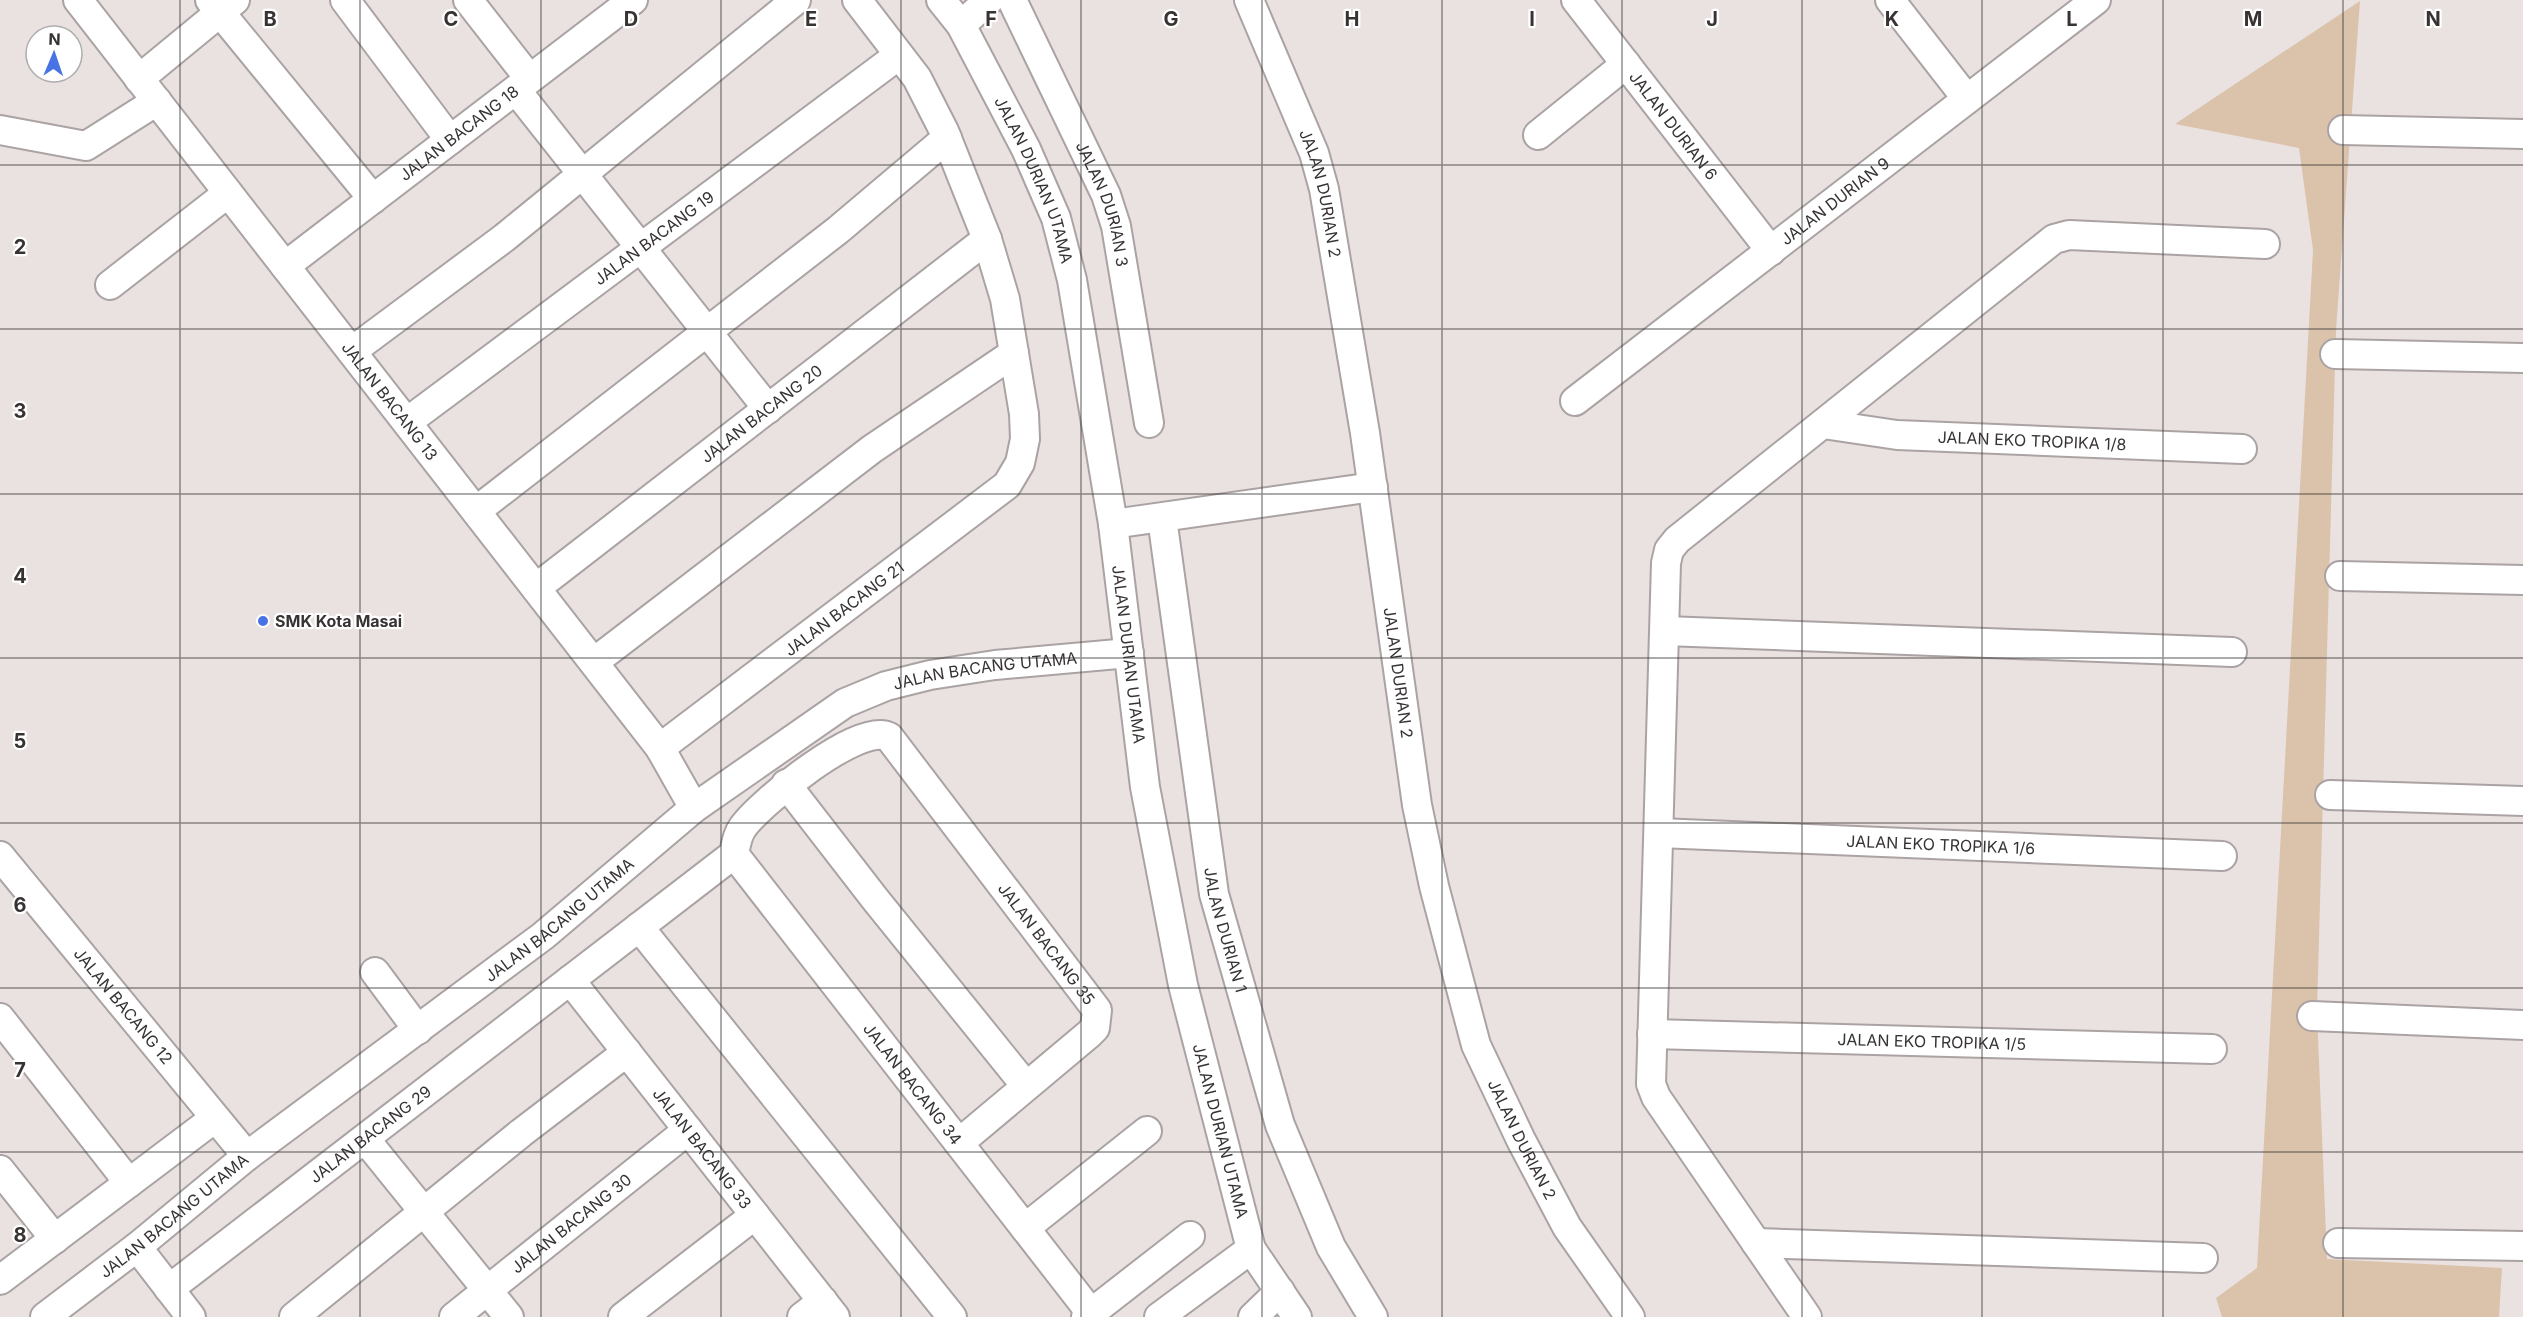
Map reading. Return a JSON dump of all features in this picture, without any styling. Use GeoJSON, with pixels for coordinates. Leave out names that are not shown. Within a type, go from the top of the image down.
{"type":"FeatureCollection","features":[{"type":"Feature","properties":{"kind":"street","name":"JALAN BACANG 13"},"geometry":{"type":"LineString","coordinates":[[78,0],[660,748],[694,808]]}},
{"type":"Feature","properties":{"kind":"street"},"geometry":{"type":"LineString","coordinates":[[345,0],[450,140]]}},
{"type":"Feature","properties":{"kind":"street"},"geometry":{"type":"LineString","coordinates":[[468,0],[582,173],[768,409]]}},
{"type":"Feature","properties":{"kind":"street"},"geometry":{"type":"LineString","coordinates":[[352,351],[504,238],[796,0]]}},
{"type":"Feature","properties":{"kind":"street"},"geometry":{"type":"LineString","coordinates":[[594,662],[872,449],[1014,353],[1005,299],[987,239],[947,138],[917,78],[857,0]]}},
{"type":"Feature","properties":{"kind":"street","name":"JALAN DURIAN UTAMA"},"geometry":{"type":"LineString","coordinates":[[941,0],[961,25],[1026,149],[1056,218],[1072,280],[1113,524],[1145,787],[1183,985],[1251,1249],[1297,1317]]}},
{"type":"Feature","properties":{"kind":"street"},"geometry":{"type":"LineString","coordinates":[[961,25],[988,0]]}},
{"type":"Feature","properties":{"kind":"street","name":"JALAN DURIAN 3"},"geometry":{"type":"LineString","coordinates":[[1012,0],[1106,195],[1116,226],[1149,423]]}},
{"type":"Feature","properties":{"kind":"street","name":"JALAN DURIAN 2"},"geometry":{"type":"LineString","coordinates":[[1249,0],[1314,153],[1324,189],[1373,487],[1417,805],[1434,886],[1476,1045],[1521,1140],[1567,1227],[1630,1317]]}},
{"type":"Feature","properties":{"kind":"street","name":"JALAN DURIAN 6"},"geometry":{"type":"LineString","coordinates":[[1576,0],[1771,251]]}},
{"type":"Feature","properties":{"kind":"street"},"geometry":{"type":"LineString","coordinates":[[1890,0],[1967,99]]}},
{"type":"Feature","properties":{"kind":"street","name":"JALAN DURIAN 9"},"geometry":{"type":"LineString","coordinates":[[1575,401],[2096,0]]}},
{"type":"Feature","properties":{"kind":"street"},"geometry":{"type":"LineString","coordinates":[[139,78],[222,4],[373,200]]}},
{"type":"Feature","properties":{"kind":"street","name":"JALAN BACANG 18"},"geometry":{"type":"LineString","coordinates":[[285,266],[523,84],[621,4]]}},
{"type":"Feature","properties":{"kind":"street","name":"JALAN BACANG 19"},"geometry":{"type":"LineString","coordinates":[[407,422],[899,55]]}},
{"type":"Feature","properties":{"kind":"street"},"geometry":{"type":"LineString","coordinates":[[1538,135],[1626,64]]}},
{"type":"Feature","properties":{"kind":"street"},"geometry":{"type":"LineString","coordinates":[[0,130],[86,146],[157,101]]}},
{"type":"Feature","properties":{"kind":"street"},"geometry":{"type":"LineString","coordinates":[[2343,130],[2523,134]]}},
{"type":"Feature","properties":{"kind":"street"},"geometry":{"type":"LineString","coordinates":[[476,511],[838,230],[947,138]]}},
{"type":"Feature","properties":{"kind":"street"},"geometry":{"type":"LineString","coordinates":[[110,285],[228,193]]}},
{"type":"Feature","properties":{"kind":"street"},"geometry":{"type":"LineString","coordinates":[[1807,1317],[1653,1093],[1650,1079],[1666,563],[1672,544],[2059,236],[2265,244]]}},
{"type":"Feature","properties":{"kind":"street","name":"JALAN BACANG 20"},"geometry":{"type":"LineString","coordinates":[[536,588],[987,239]]}},
{"type":"Feature","properties":{"kind":"street","name":"JALAN BACANG 21"},"geometry":{"type":"LineString","coordinates":[[660,748],[1007,485],[1020,463],[1025,439],[1014,353]]}},
{"type":"Feature","properties":{"kind":"street"},"geometry":{"type":"LineString","coordinates":[[2335,354],[2523,357]]}},
{"type":"Feature","properties":{"kind":"street","name":"JALAN EKO TROPIKA 1/8"},"geometry":{"type":"LineString","coordinates":[[1823,424],[1897,435],[2242,449]]}},
{"type":"Feature","properties":{"kind":"street"},"geometry":{"type":"LineString","coordinates":[[1113,524],[1373,487]]}},
{"type":"Feature","properties":{"kind":"street","name":"JALAN DURIAN 1"},"geometry":{"type":"LineString","coordinates":[[1162,518],[1214,894],[1280,1125],[1331,1247],[1373,1317]]}},
{"type":"Feature","properties":{"kind":"street"},"geometry":{"type":"LineString","coordinates":[[2340,576],[2523,580]]}},
{"type":"Feature","properties":{"kind":"street"},"geometry":{"type":"LineString","coordinates":[[1665,631],[2232,652]]}},
{"type":"Feature","properties":{"kind":"street","name":"JALAN BACANG UTAMA"},"geometry":{"type":"LineString","coordinates":[[50,1315],[247,1156],[543,936],[694,808],[845,703],[886,686],[930,675],[994,665],[1129,653]]}},
{"type":"Feature","properties":{"kind":"street","name":"JALAN BACANG 35"},"geometry":{"type":"LineString","coordinates":[[734,854],[742,828],[786,784],[830,755],[873,734],[889,737],[1097,1010],[1095,1028],[1089,1034],[959,1143]]}},
{"type":"Feature","properties":{"kind":"street"},"geometry":{"type":"LineString","coordinates":[[786,784],[875,899],[1026,1086]]}},
{"type":"Feature","properties":{"kind":"street"},"geometry":{"type":"LineString","coordinates":[[2330,795],[2523,801]]}},
{"type":"Feature","properties":{"kind":"street","name":"JALAN EKO TROPIKA 1/6"},"geometry":{"type":"LineString","coordinates":[[1659,833],[2222,856]]}},
{"type":"Feature","properties":{"kind":"street","name":"JALAN BACANG 29"},"geometry":{"type":"LineString","coordinates":[[170,1289],[734,854]]}},
{"type":"Feature","properties":{"kind":"street","name":"JALAN BACANG 34"},"geometry":{"type":"LineString","coordinates":[[734,854],[1025,1228],[1088,1315]]}},
{"type":"Feature","properties":{"kind":"street","name":"JALAN BACANG 12"},"geometry":{"type":"LineString","coordinates":[[0,856],[247,1156]]}},
{"type":"Feature","properties":{"kind":"street"},"geometry":{"type":"LineString","coordinates":[[639,927],[952,1317]]}},
{"type":"Feature","properties":{"kind":"street"},"geometry":{"type":"LineString","coordinates":[[375,972],[418,1030]]}},
{"type":"Feature","properties":{"kind":"street","name":"JALAN BACANG 33"},"geometry":{"type":"LineString","coordinates":[[570,980],[755,1215],[820,1312]]}},
{"type":"Feature","properties":{"kind":"street"},"geometry":{"type":"LineString","coordinates":[[2312,1017],[2523,1025]]}},
{"type":"Feature","properties":{"kind":"street"},"geometry":{"type":"LineString","coordinates":[[0,1018],[129,1183]]}},
{"type":"Feature","properties":{"kind":"street","name":"JALAN EKO TROPIKA 1/5"},"geometry":{"type":"LineString","coordinates":[[1652,1034],[2212,1049]]}},
{"type":"Feature","properties":{"kind":"street"},"geometry":{"type":"LineString","coordinates":[[294,1317],[424,1211],[627,1052]]}},
{"type":"Feature","properties":{"kind":"street"},"geometry":{"type":"LineString","coordinates":[[0,1280],[215,1118]]}},
{"type":"Feature","properties":{"kind":"street","name":"JALAN BACANG 30"},"geometry":{"type":"LineString","coordinates":[[454,1317],[688,1130]]}},
{"type":"Feature","properties":{"kind":"street"},"geometry":{"type":"LineString","coordinates":[[1025,1228],[1147,1131]]}},
{"type":"Feature","properties":{"kind":"street"},"geometry":{"type":"LineString","coordinates":[[365,1139],[509,1317]]}},
{"type":"Feature","properties":{"kind":"street"},"geometry":{"type":"LineString","coordinates":[[0,1170],[55,1239]]}},
{"type":"Feature","properties":{"kind":"street"},"geometry":{"type":"LineString","coordinates":[[623,1317],[755,1215]]}},
{"type":"Feature","properties":{"kind":"street"},"geometry":{"type":"LineString","coordinates":[[1088,1315],[1190,1236]]}},
{"type":"Feature","properties":{"kind":"street"},"geometry":{"type":"LineString","coordinates":[[1756,1243],[2203,1258]]}},
{"type":"Feature","properties":{"kind":"street"},"geometry":{"type":"LineString","coordinates":[[2338,1243],[2523,1246]]}},
{"type":"Feature","properties":{"kind":"street"},"geometry":{"type":"LineString","coordinates":[[136,1246],[191,1317]]}},
{"type":"Feature","properties":{"kind":"street"},"geometry":{"type":"LineString","coordinates":[[1159,1317],[1251,1249]]}},
{"type":"Feature","properties":{"kind":"street"},"geometry":{"type":"LineString","coordinates":[[1253,1317],[1280,1291]]}},
{"type":"Feature","properties":{"kind":"shaded area"},"geometry":{"type":"Polygon","coordinates":[[[2360,1],[2336,330],[2317,1011],[2327,1259],[2502,1268],[2499,1317],[2222,1317],[2216,1298],[2257,1268],[2313,250],[2299,148],[2175,124],[2360,1]]]}},
{"type":"Feature","properties":{"kind":"place","name":"SMK Kota Masai"},"geometry":{"type":"Point","coordinates":[263,621]}}]}
